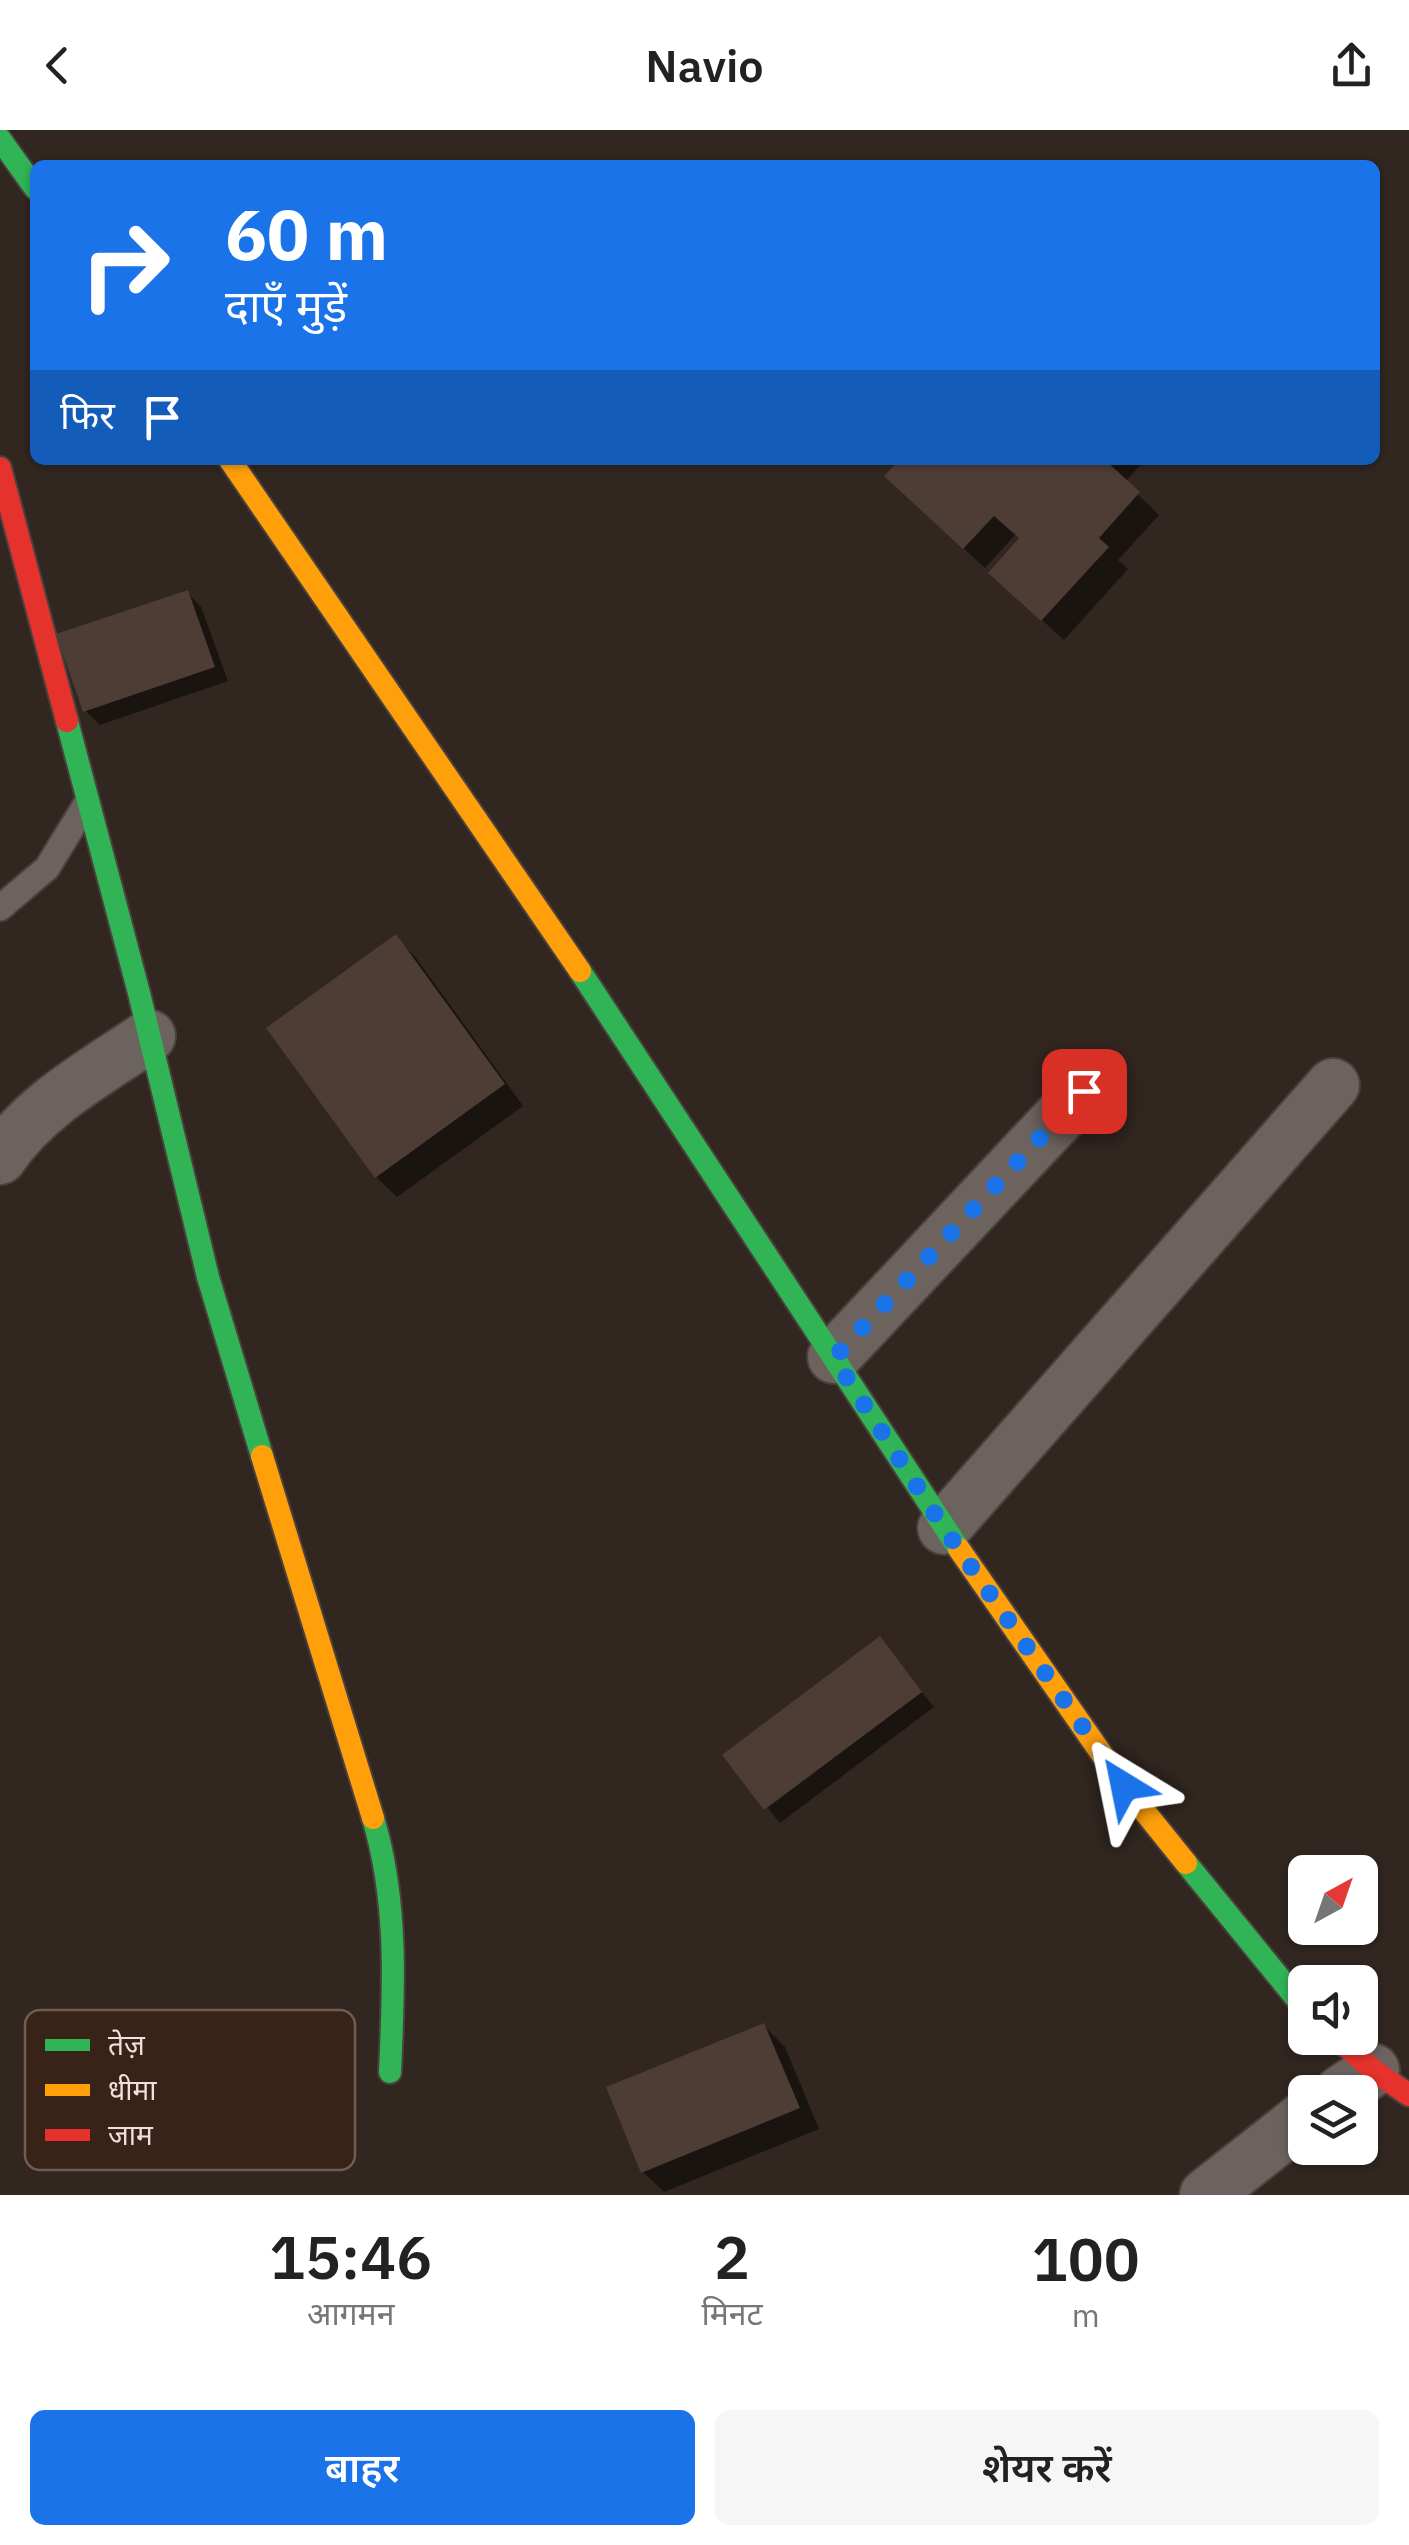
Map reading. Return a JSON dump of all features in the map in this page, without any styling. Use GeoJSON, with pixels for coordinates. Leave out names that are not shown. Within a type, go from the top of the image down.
{"type":"FeatureCollection","features":[{"type":"Feature","properties":{"kind":"street"},"geometry":{"type":"LineString","coordinates":[[0,139],[30,181]]}},
{"type":"Feature","properties":{"kind":"street"},"geometry":{"type":"LineString","coordinates":[[233,465],[536,905],[944,1528],[1124,1786],[1288,1988]]}},
{"type":"Feature","properties":{"kind":"street"},"geometry":{"type":"LineString","coordinates":[[0,468],[224,1332],[383,1852],[395,1955],[390,2072]]}},
{"type":"Feature","properties":{"kind":"street"},"geometry":{"type":"LineString","coordinates":[[0,1158],[28,1124],[60,1097],[149,1036]]}},
{"type":"Feature","properties":{"kind":"street"},"geometry":{"type":"LineString","coordinates":[[944,1528],[1332,1085]]}},
{"type":"Feature","properties":{"kind":"street"},"geometry":{"type":"LineString","coordinates":[[834,1358],[1084,1091]]}},
{"type":"Feature","properties":{"kind":"street"},"geometry":{"type":"LineString","coordinates":[[1206,2195],[1288,2130]]}},
{"type":"Feature","properties":{"kind":"lane"},"geometry":{"type":"LineString","coordinates":[[0,908],[48,868],[88,802]]}},
{"type":"Feature","properties":{"kind":"building"},"geometry":{"type":"Polygon","coordinates":[[[894,465],[1110,465],[1140,492],[1099,538],[1109,547],[1041,621],[988,573],[1019,538],[994,516],[963,549],[884,476],[894,465]]]}},
{"type":"Feature","properties":{"kind":"building"},"geometry":{"type":"Polygon","coordinates":[[[188,590],[215,667],[83,712],[56,634],[188,590]]]}},
{"type":"Feature","properties":{"kind":"building"},"geometry":{"type":"Polygon","coordinates":[[[396,934],[505,1084],[375,1178],[266,1028],[396,934]]]}},
{"type":"Feature","properties":{"kind":"building"},"geometry":{"type":"Polygon","coordinates":[[[880,1636],[922,1692],[764,1810],[722,1755],[880,1636]]]}},
{"type":"Feature","properties":{"kind":"building"},"geometry":{"type":"Polygon","coordinates":[[[764,2023],[800,2108],[641,2173],[606,2087],[764,2023]]]}},
{"type":"Feature","properties":{"kind":"traffic: fast"},"geometry":{"type":"LineString","coordinates":[[0,139],[30,181]]}},
{"type":"Feature","properties":{"kind":"traffic: fast"},"geometry":{"type":"LineString","coordinates":[[67,721],[208,1277],[262,1456]]}},
{"type":"Feature","properties":{"kind":"traffic: fast"},"geometry":{"type":"LineString","coordinates":[[580,971],[959,1549]]}},
{"type":"Feature","properties":{"kind":"traffic: fast"},"geometry":{"type":"LineString","coordinates":[[373,1818],[390,1912],[390,2072]]}},
{"type":"Feature","properties":{"kind":"traffic: fast"},"geometry":{"type":"LineString","coordinates":[[1186,1863],[1288,1988]]}},
{"type":"Feature","properties":{"kind":"traffic: slow"},"geometry":{"type":"LineString","coordinates":[[233,465],[580,971]]}},
{"type":"Feature","properties":{"kind":"traffic: slow"},"geometry":{"type":"LineString","coordinates":[[262,1456],[373,1818]]}},
{"type":"Feature","properties":{"kind":"traffic: slow"},"geometry":{"type":"LineString","coordinates":[[959,1549],[1124,1786],[1186,1863]]}},
{"type":"Feature","properties":{"kind":"traffic: jam"},"geometry":{"type":"LineString","coordinates":[[0,468],[67,721]]}},
{"type":"Feature","properties":{"kind":"traffic: jam"},"geometry":{"type":"LineString","coordinates":[[1356,2055],[1409,2095]]}},
{"type":"Feature","properties":{"kind":"route"},"geometry":{"type":"LineString","coordinates":[[1084,1091],[834,1358],[944,1528],[1124,1786]]}}]}
